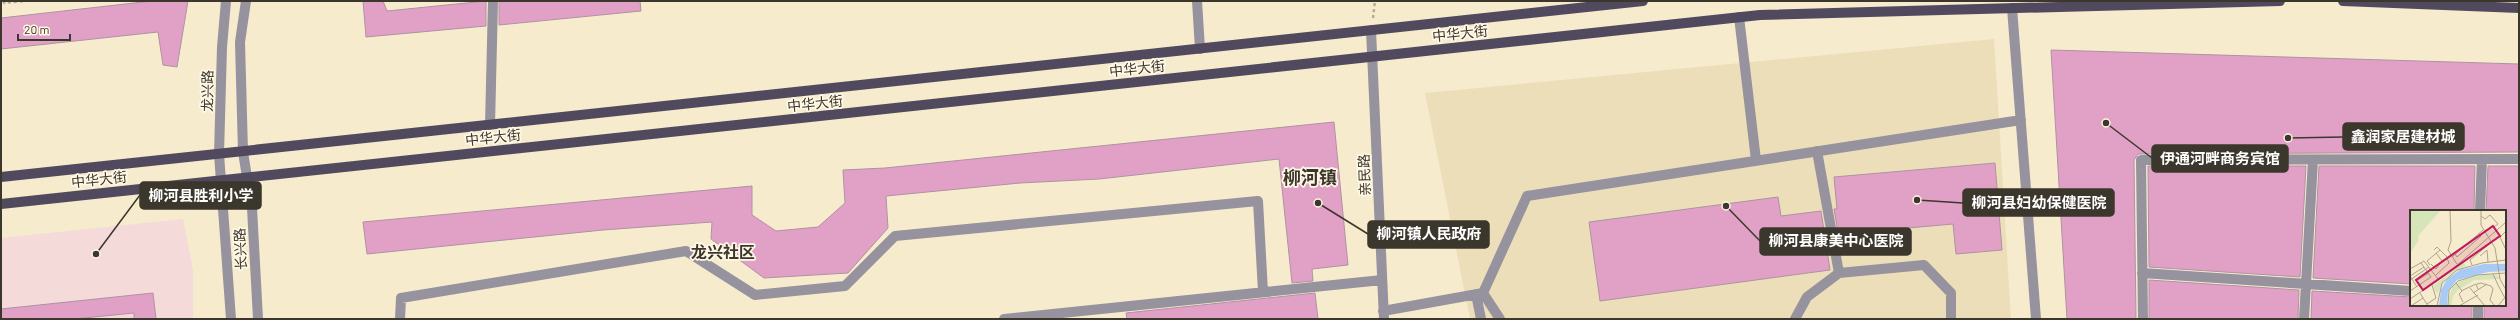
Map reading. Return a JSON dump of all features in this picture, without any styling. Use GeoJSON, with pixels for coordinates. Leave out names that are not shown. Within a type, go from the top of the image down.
{"type":"FeatureCollection","features":[{"type":"Feature","properties":{"kind":"main road","name":"中华大街"},"geometry":{"type":"LineString","coordinates":[[1,177],[1643,1]]}},
{"type":"Feature","properties":{"kind":"main road","name":"中华大街"},"geometry":{"type":"LineString","coordinates":[[1,204],[1760,15],[2280,1]]}},
{"type":"Feature","properties":{"kind":"main road"},"geometry":{"type":"LineString","coordinates":[[2343,1],[2519,8]]}},
{"type":"Feature","properties":{"kind":"street","name":"龙兴路"},"geometry":{"type":"LineString","coordinates":[[220,181],[219,154],[222,47],[226,1]]}},
{"type":"Feature","properties":{"kind":"street"},"geometry":{"type":"LineString","coordinates":[[246,1],[240,42],[244,152],[248,178]]}},
{"type":"Feature","properties":{"kind":"street"},"geometry":{"type":"LineString","coordinates":[[490,125],[493,1]]}},
{"type":"Feature","properties":{"kind":"street"},"geometry":{"type":"LineString","coordinates":[[1197,1],[1200,49]]}},
{"type":"Feature","properties":{"kind":"street"},"geometry":{"type":"LineString","coordinates":[[2012,8],[2036,319]]}},
{"type":"Feature","properties":{"kind":"street"},"geometry":{"type":"LineString","coordinates":[[1739,17],[1756,160]]}},
{"type":"Feature","properties":{"kind":"street","name":"亲民路"},"geometry":{"type":"LineString","coordinates":[[1372,30],[1384,315]]}},
{"type":"Feature","properties":{"kind":"street"},"geometry":{"type":"LineString","coordinates":[[1480,319],[1479,294],[1527,196],[2021,120]]}},
{"type":"Feature","properties":{"kind":"street"},"geometry":{"type":"LineString","coordinates":[[1817,151],[1839,272]]}},
{"type":"Feature","properties":{"kind":"street"},"geometry":{"type":"LineString","coordinates":[[2480,210],[2482,159]]}},
{"type":"Feature","properties":{"kind":"street"},"geometry":{"type":"LineString","coordinates":[[2143,319],[2141,160],[2519,159]]}},
{"type":"Feature","properties":{"kind":"street"},"geometry":{"type":"LineString","coordinates":[[2304,319],[2313,160]]}},
{"type":"Feature","properties":{"kind":"street","name":"长兴路"},"geometry":{"type":"LineString","coordinates":[[248,178],[252,208],[258,319]]}},
{"type":"Feature","properties":{"kind":"street","name":"长兴路"},"geometry":{"type":"LineString","coordinates":[[220,181],[231,319]]}},
{"type":"Feature","properties":{"kind":"street"},"geometry":{"type":"LineString","coordinates":[[400,319],[401,298],[686,251],[755,295],[845,286],[894,236],[1258,200],[1263,292]]}},
{"type":"Feature","properties":{"kind":"street"},"geometry":{"type":"LineString","coordinates":[[1795,319],[1807,297],[1839,272],[1924,265],[1951,293],[1951,319]]}},
{"type":"Feature","properties":{"kind":"street"},"geometry":{"type":"LineString","coordinates":[[2142,274],[2410,291]]}},
{"type":"Feature","properties":{"kind":"street"},"geometry":{"type":"LineString","coordinates":[[1004,319],[1382,280]]}},
{"type":"Feature","properties":{"kind":"street"},"geometry":{"type":"LineString","coordinates":[[1384,315],[1479,294]]}},
{"type":"Feature","properties":{"kind":"street"},"geometry":{"type":"LineString","coordinates":[[1479,294],[1500,319]]}},
{"type":"Feature","properties":{"kind":"street"},"geometry":{"type":"LineString","coordinates":[[2478,306],[2478,319]]}},
{"type":"Feature","properties":{"kind":"path"},"geometry":{"type":"LineString","coordinates":[[5,1],[4,3],[24,1]]}},
{"type":"Feature","properties":{"kind":"shaded area"},"geometry":{"type":"Polygon","coordinates":[[[1994,39],[2011,319],[1470,319],[1425,93],[1994,39]]]}},
{"type":"Feature","properties":{"kind":"shaded area"},"geometry":{"type":"Polygon","coordinates":[[[183,219],[193,270],[193,319],[1,319],[1,238],[183,219]]]}},
{"type":"Feature","properties":{"kind":"building"},"geometry":{"type":"Polygon","coordinates":[[[152,1],[188,1],[177,67],[163,65],[158,32],[1,49],[1,18],[152,1]]]}},
{"type":"Feature","properties":{"kind":"building"},"geometry":{"type":"Polygon","coordinates":[[[363,1],[383,1],[387,11],[486,1],[486,26],[366,37],[363,1]]]}},
{"type":"Feature","properties":{"kind":"building"},"geometry":{"type":"Polygon","coordinates":[[[499,1],[640,1],[641,11],[499,25],[499,1]]]}},
{"type":"Feature","properties":{"kind":"building"},"geometry":{"type":"Polygon","coordinates":[[[2051,50],[2519,64],[2519,152],[2138,154],[2134,160],[2136,319],[2067,319],[2051,50]]]}},
{"type":"Feature","properties":{"kind":"building"},"geometry":{"type":"Polygon","coordinates":[[[1334,122],[1348,265],[1312,269],[1313,281],[1292,283],[1279,159],[1099,179],[1020,183],[886,196],[888,228],[848,273],[764,278],[711,239],[712,222],[603,230],[367,254],[363,222],[752,186],[752,215],[776,231],[818,227],[845,203],[843,170],[885,168],[1334,122]]]}},
{"type":"Feature","properties":{"kind":"building"},"geometry":{"type":"Polygon","coordinates":[[[1995,163],[2002,250],[1956,254],[1953,224],[1886,230],[1887,246],[1841,250],[1834,209],[1837,209],[1834,177],[1995,163]]]}},
{"type":"Feature","properties":{"kind":"building"},"geometry":{"type":"Polygon","coordinates":[[[2148,166],[2306,166],[2300,277],[2149,267],[2148,166]]]}},
{"type":"Feature","properties":{"kind":"building"},"geometry":{"type":"Polygon","coordinates":[[[2319,166],[2475,166],[2474,210],[2410,210],[2410,284],[2313,278],[2319,166]]]}},
{"type":"Feature","properties":{"kind":"building"},"geometry":{"type":"Polygon","coordinates":[[[2488,166],[2519,166],[2519,319],[2484,319],[2484,306],[2506,306],[2506,210],[2486,210],[2488,166]]]}},
{"type":"Feature","properties":{"kind":"building"},"geometry":{"type":"Polygon","coordinates":[[[1778,197],[1781,216],[1821,211],[1830,270],[1600,301],[1589,222],[1778,197]]]}},
{"type":"Feature","properties":{"kind":"building"},"geometry":{"type":"Polygon","coordinates":[[[2149,280],[2299,290],[2298,319],[2149,319],[2149,280]]]}},
{"type":"Feature","properties":{"kind":"building"},"geometry":{"type":"Polygon","coordinates":[[[2312,291],[2410,297],[2410,306],[2472,306],[2472,319],[2311,319],[2312,291]]]}},
{"type":"Feature","properties":{"kind":"building"},"geometry":{"type":"Polygon","coordinates":[[[153,293],[156,319],[134,319],[134,313],[74,319],[1,319],[1,309],[153,293]]]}},
{"type":"Feature","properties":{"kind":"building"},"geometry":{"type":"Polygon","coordinates":[[[1315,293],[1318,319],[1127,319],[1126,313],[1315,293]]]}},
{"type":"Feature","properties":{"kind":"place","name":"伊通河畔商务宾馆"},"geometry":{"type":"Point","coordinates":[2106,123]}},
{"type":"Feature","properties":{"kind":"place","name":"鑫润家居建材城"},"geometry":{"type":"Point","coordinates":[2288,138]}},
{"type":"Feature","properties":{"kind":"place","name":"柳河县妇幼保健医院"},"geometry":{"type":"Point","coordinates":[1917,200]}},
{"type":"Feature","properties":{"kind":"place","name":"柳河镇人民政府"},"geometry":{"type":"Point","coordinates":[1318,203]}},
{"type":"Feature","properties":{"kind":"place","name":"柳河县康美中心医院"},"geometry":{"type":"Point","coordinates":[1726,206]}},
{"type":"Feature","properties":{"kind":"place","name":"柳河县胜利小学"},"geometry":{"type":"Point","coordinates":[96,254]}},
{"type":"Feature","properties":{"kind":"district","name":"柳河镇"},"geometry":{"type":"Point","coordinates":[1310,177]}},
{"type":"Feature","properties":{"kind":"district","name":"龙兴社区"},"geometry":{"type":"Point","coordinates":[723,251]}}]}
